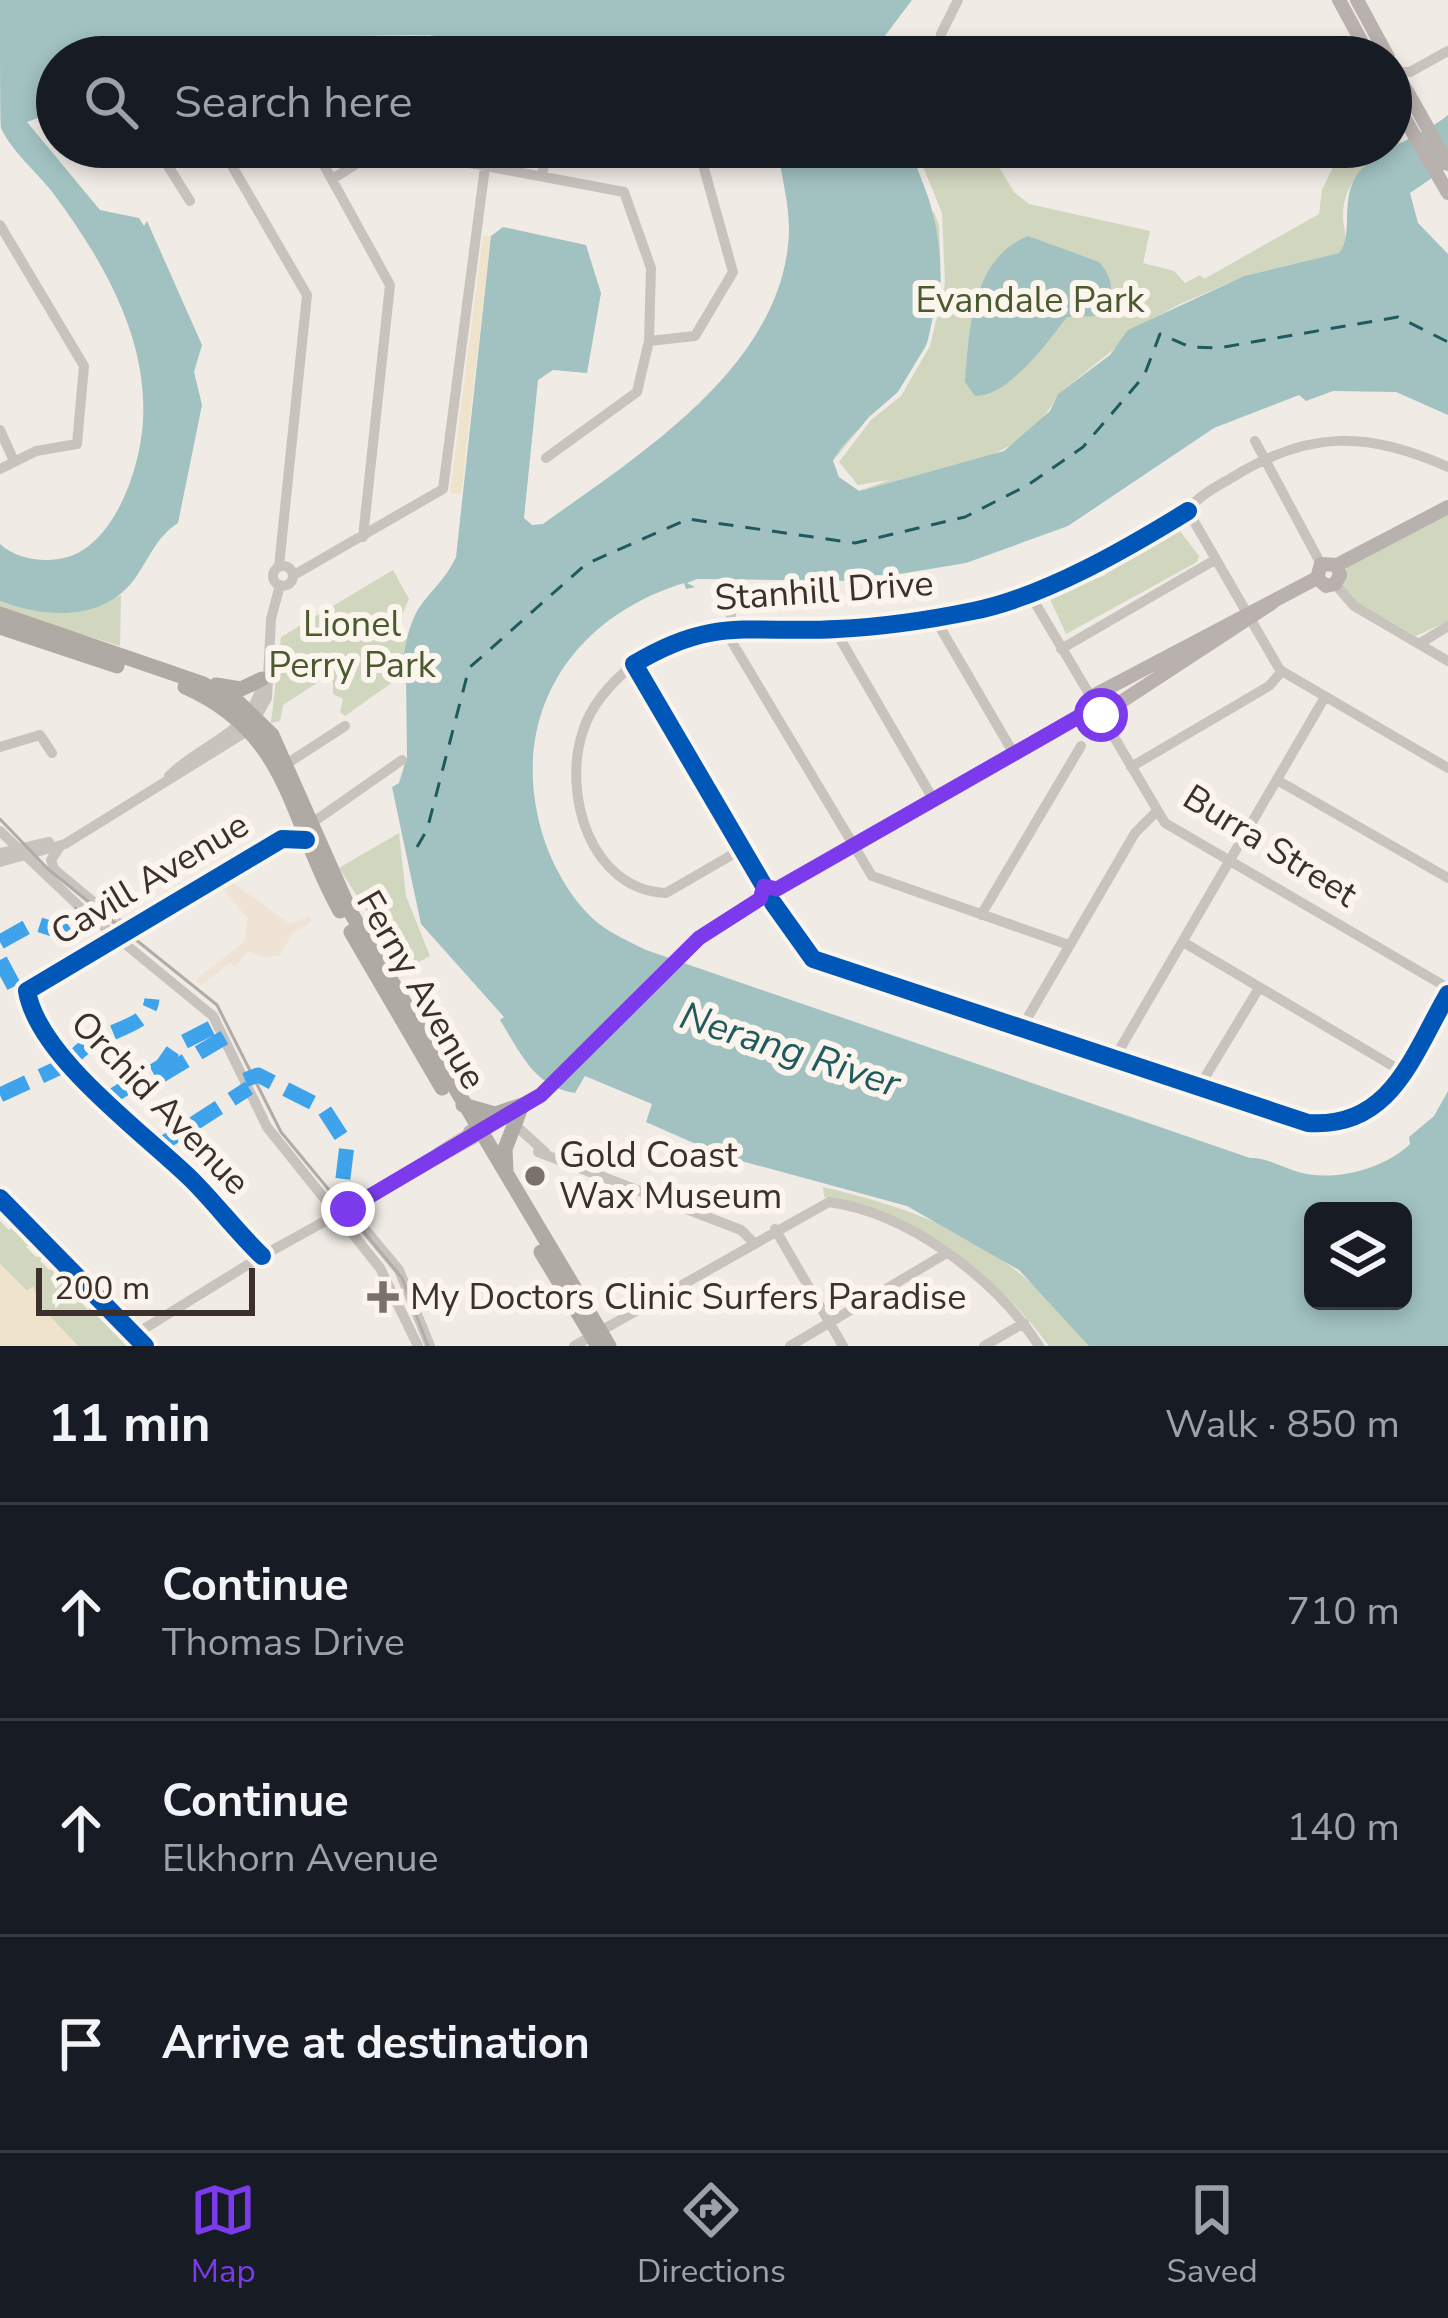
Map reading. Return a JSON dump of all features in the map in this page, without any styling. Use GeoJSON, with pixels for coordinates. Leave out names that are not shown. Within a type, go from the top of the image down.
{"type":"FeatureCollection","features":[{"type":"Feature","properties":{"kind":"highway"},"geometry":{"type":"LineString","coordinates":[[0,614],[201,683],[241,689],[262,679]]}},
{"type":"Feature","properties":{"kind":"highway"},"geometry":{"type":"LineString","coordinates":[[0,627],[181,686],[250,721]]}},
{"type":"Feature","properties":{"kind":"highway"},"geometry":{"type":"LineString","coordinates":[[201,683],[250,721]]}},
{"type":"Feature","properties":{"kind":"highway","name":"Ferny Avenue"},"geometry":{"type":"LineString","coordinates":[[250,721],[288,763],[323,882],[426,1064],[506,1176],[599,1340]]}},
{"type":"Feature","properties":{"kind":"highway","name":"Ferny Avenue"},"geometry":{"type":"LineString","coordinates":[[250,721],[475,1133],[599,1340]]}},
{"type":"Feature","properties":{"kind":"highway"},"geometry":{"type":"LineString","coordinates":[[403,1002],[430,1058],[426,1064]]}},
{"type":"Feature","properties":{"kind":"highway"},"geometry":{"type":"LineString","coordinates":[[463,1106],[495,1114],[522,1105]]}},
{"type":"Feature","properties":{"kind":"highway"},"geometry":{"type":"LineString","coordinates":[[506,1176],[505,1149],[522,1105]]}},
{"type":"Feature","properties":{"kind":"main road"},"geometry":{"type":"LineString","coordinates":[[1352,4],[1363,36]]}},
{"type":"Feature","properties":{"kind":"main road"},"geometry":{"type":"LineString","coordinates":[[1352,4],[1373,36]]}},
{"type":"Feature","properties":{"kind":"main road"},"geometry":{"type":"LineString","coordinates":[[1412,106],[1418,127]]}},
{"type":"Feature","properties":{"kind":"main road"},"geometry":{"type":"LineString","coordinates":[[1412,120],[1443,170],[1448,194]]}},
{"type":"Feature","properties":{"kind":"main road"},"geometry":{"type":"LineString","coordinates":[[475,1133],[550,1087],[712,928],[1325,569],[1448,507]]}},
{"type":"Feature","properties":{"kind":"main road"},"geometry":{"type":"LineString","coordinates":[[1325,569],[1326,586],[1334,584]]}},
{"type":"Feature","properties":{"kind":"street"},"geometry":{"type":"LineString","coordinates":[[941,36],[958,0]]}},
{"type":"Feature","properties":{"kind":"street"},"geometry":{"type":"LineString","coordinates":[[1412,86],[1426,64],[1448,51]]}},
{"type":"Feature","properties":{"kind":"street"},"geometry":{"type":"LineString","coordinates":[[1412,64],[1426,64]]}},
{"type":"Feature","properties":{"kind":"street"},"geometry":{"type":"LineString","coordinates":[[172,168],[190,201]]}},
{"type":"Feature","properties":{"kind":"street"},"geometry":{"type":"LineString","coordinates":[[234,168],[307,295],[279,566],[273,576],[280,585],[250,721]]}},
{"type":"Feature","properties":{"kind":"street"},"geometry":{"type":"LineString","coordinates":[[328,168],[390,285],[363,537]]}},
{"type":"Feature","properties":{"kind":"street"},"geometry":{"type":"LineString","coordinates":[[334,178],[350,168]]}},
{"type":"Feature","properties":{"kind":"street"},"geometry":{"type":"LineString","coordinates":[[280,585],[291,583],[294,575],[442,489],[485,168]]}},
{"type":"Feature","properties":{"kind":"street"},"geometry":{"type":"LineString","coordinates":[[492,168],[624,192],[651,268],[649,341],[637,392],[546,458]]}},
{"type":"Feature","properties":{"kind":"street"},"geometry":{"type":"LineString","coordinates":[[542,175],[544,168]]}},
{"type":"Feature","properties":{"kind":"street"},"geometry":{"type":"LineString","coordinates":[[649,341],[695,336],[733,272],[704,168]]}},
{"type":"Feature","properties":{"kind":"street"},"geometry":{"type":"LineString","coordinates":[[0,225],[84,369],[77,444],[44,448],[0,469]]}},
{"type":"Feature","properties":{"kind":"street"},"geometry":{"type":"LineString","coordinates":[[0,430],[14,461]]}},
{"type":"Feature","properties":{"kind":"street","name":"Stanhill Drive"},"geometry":{"type":"LineString","coordinates":[[634,664],[666,644],[730,627],[835,630],[979,611],[1096,565],[1188,515],[1262,460],[1329,440],[1378,440],[1448,467]]}},
{"type":"Feature","properties":{"kind":"street"},"geometry":{"type":"LineString","coordinates":[[1255,441],[1325,569]]}},
{"type":"Feature","properties":{"kind":"street"},"geometry":{"type":"LineString","coordinates":[[1188,515],[1282,671],[1448,768]]}},
{"type":"Feature","properties":{"kind":"street"},"geometry":{"type":"LineString","coordinates":[[1061,649],[1214,561]]}},
{"type":"Feature","properties":{"kind":"street"},"geometry":{"type":"LineString","coordinates":[[279,566],[288,566],[294,575]]}},
{"type":"Feature","properties":{"kind":"street"},"geometry":{"type":"LineString","coordinates":[[1334,584],[1354,606],[1448,661]]}},
{"type":"Feature","properties":{"kind":"street","name":"Burra Street"},"geometry":{"type":"LineString","coordinates":[[1028,591],[1167,824],[1448,991]]}},
{"type":"Feature","properties":{"kind":"street"},"geometry":{"type":"LineString","coordinates":[[730,593],[732,642],[878,881],[1069,945]]}},
{"type":"Feature","properties":{"kind":"street"},"geometry":{"type":"LineString","coordinates":[[934,617],[1014,754]]}},
{"type":"Feature","properties":{"kind":"street"},"geometry":{"type":"LineString","coordinates":[[1418,644],[1448,626]]}},
{"type":"Feature","properties":{"kind":"street"},"geometry":{"type":"LineString","coordinates":[[835,630],[933,799]]}},
{"type":"Feature","properties":{"kind":"street"},"geometry":{"type":"LineString","coordinates":[[1,846],[21,851],[61,845],[160,786],[250,721],[267,698],[268,656]]}},
{"type":"Feature","properties":{"kind":"street"},"geometry":{"type":"LineString","coordinates":[[742,849],[666,893],[624,880],[595,849],[575,786],[583,730],[608,688],[634,664],[811,958],[1303,1122],[1340,1125],[1370,1113],[1403,1072],[1448,991]]}},
{"type":"Feature","properties":{"kind":"street"},"geometry":{"type":"LineString","coordinates":[[1131,767],[1271,685],[1282,671]]}},
{"type":"Feature","properties":{"kind":"street"},"geometry":{"type":"LineString","coordinates":[[1114,1059],[1325,697]]}},
{"type":"Feature","properties":{"kind":"street"},"geometry":{"type":"LineString","coordinates":[[288,763],[346,726]]}},
{"type":"Feature","properties":{"kind":"street"},"geometry":{"type":"LineString","coordinates":[[0,747],[40,735],[52,753]]}},
{"type":"Feature","properties":{"kind":"street"},"geometry":{"type":"LineString","coordinates":[[981,915],[1081,746]]}},
{"type":"Feature","properties":{"kind":"street","name":"Cavill Avenue"},"geometry":{"type":"LineString","coordinates":[[29,987],[282,839],[309,832],[402,760]]}},
{"type":"Feature","properties":{"kind":"street"},"geometry":{"type":"LineString","coordinates":[[1277,780],[1448,878]]}},
{"type":"Feature","properties":{"kind":"street"},"geometry":{"type":"LineString","coordinates":[[1021,1029],[1139,826],[1156,811]]}},
{"type":"Feature","properties":{"kind":"street"},"geometry":{"type":"LineString","coordinates":[[21,851],[76,837]]}},
{"type":"Feature","properties":{"kind":"street"},"geometry":{"type":"LineString","coordinates":[[61,845],[51,860],[54,869],[213,1016],[267,1126],[402,1275],[430,1346]]}},
{"type":"Feature","properties":{"kind":"street"},"geometry":{"type":"LineString","coordinates":[[21,851],[120,932]]}},
{"type":"Feature","properties":{"kind":"street"},"geometry":{"type":"LineString","coordinates":[[1183,942],[1403,1072]]}},
{"type":"Feature","properties":{"kind":"street","name":"Orchid Avenue"},"geometry":{"type":"LineString","coordinates":[[29,987],[28,1000],[48,1038],[98,1096],[193,1181],[262,1256]]}},
{"type":"Feature","properties":{"kind":"street"},"geometry":{"type":"LineString","coordinates":[[1199,1087],[1259,988]]}},
{"type":"Feature","properties":{"kind":"street"},"geometry":{"type":"LineString","coordinates":[[514,1124],[541,1152],[741,1230],[753,1242]]}},
{"type":"Feature","properties":{"kind":"street"},"geometry":{"type":"LineString","coordinates":[[134,1335],[475,1133]]}},
{"type":"Feature","properties":{"kind":"street"},"geometry":{"type":"LineString","coordinates":[[2,1204],[145,1346]]}},
{"type":"Feature","properties":{"kind":"street"},"geometry":{"type":"LineString","coordinates":[[574,1346],[599,1340],[817,1205],[842,1204],[890,1220],[945,1254],[1024,1323],[1039,1346]]}},
{"type":"Feature","properties":{"kind":"street"},"geometry":{"type":"LineString","coordinates":[[343,1211],[388,1282],[417,1346]]}},
{"type":"Feature","properties":{"kind":"street"},"geometry":{"type":"LineString","coordinates":[[775,1229],[843,1346]]}},
{"type":"Feature","properties":{"kind":"street"},"geometry":{"type":"LineString","coordinates":[[790,1346],[945,1254]]}},
{"type":"Feature","properties":{"kind":"street"},"geometry":{"type":"LineString","coordinates":[[984,1346],[1024,1323]]}},
{"type":"Feature","properties":{"kind":"green space","name":"Evandale Park"},"geometry":{"type":"Polygon","coordinates":[[[918,168],[1000,168],[1014,192],[1029,204],[1150,231],[1143,263],[1174,271],[1185,283],[1200,275],[1204,279],[1319,214],[1322,190],[1333,168],[1366,168],[1344,203],[1346,240],[1339,253],[1244,276],[1149,321],[1058,394],[1023,436],[974,463],[864,490],[839,477],[836,454],[935,208],[918,168]]]}},
{"type":"Feature","properties":{"kind":"green space"},"geometry":{"type":"Polygon","coordinates":[[[1448,515],[1448,621],[1416,636],[1358,603],[1341,585],[1347,567],[1448,515]]]}},
{"type":"Feature","properties":{"kind":"green space"},"geometry":{"type":"Polygon","coordinates":[[[1177,527],[1199,556],[1197,562],[1066,634],[1049,597],[1103,576],[1177,527]]]}},
{"type":"Feature","properties":{"kind":"green space","name":"Lionel Perry Park"},"geometry":{"type":"Polygon","coordinates":[[[393,570],[409,599],[394,633],[407,639],[398,672],[404,674],[345,716],[340,712],[343,699],[333,694],[333,682],[323,679],[283,705],[280,721],[271,723],[281,637],[393,570]]]}},
{"type":"Feature","properties":{"kind":"green space"},"geometry":{"type":"Polygon","coordinates":[[[121,595],[120,646],[0,609],[0,601],[61,608],[121,595]]]}},
{"type":"Feature","properties":{"kind":"green space"},"geometry":{"type":"Polygon","coordinates":[[[399,833],[406,896],[430,956],[400,972],[401,964],[339,868],[399,833]]]}},
{"type":"Feature","properties":{"kind":"green space"},"geometry":{"type":"Polygon","coordinates":[[[823,1187],[903,1210],[972,1241],[1033,1284],[1089,1346],[1049,1346],[1004,1294],[950,1249],[889,1215],[824,1197],[823,1187]]]}},
{"type":"Feature","properties":{"kind":"green space"},"geometry":{"type":"Polygon","coordinates":[[[0,1221],[9,1230],[15,1225],[31,1242],[26,1247],[36,1257],[45,1255],[40,1261],[49,1270],[58,1268],[53,1274],[62,1284],[72,1282],[66,1287],[75,1297],[85,1294],[79,1300],[88,1310],[95,1304],[137,1346],[78,1346],[40,1306],[33,1287],[27,1291],[0,1264],[0,1221]]]}},
{"type":"Feature","properties":{"kind":"sand"},"geometry":{"type":"Polygon","coordinates":[[[483,236],[491,236],[461,494],[450,493],[483,236]]]}},
{"type":"Feature","properties":{"kind":"sand"},"geometry":{"type":"Polygon","coordinates":[[[0,1265],[26,1291],[33,1286],[40,1306],[78,1346],[0,1346],[0,1265]]]}},
{"type":"Feature","properties":{"kind":"shaded area"},"geometry":{"type":"Polygon","coordinates":[[[232,882],[290,924],[310,916],[311,922],[292,934],[280,955],[264,958],[248,951],[235,968],[230,963],[201,985],[195,980],[244,942],[248,919],[222,887],[232,882]]]}},
{"type":"Feature","properties":{"kind":"water"},"geometry":{"type":"Polygon","coordinates":[[[0,0],[912,0],[885,36],[36,36],[36,119],[27,122],[36,133],[36,168],[65,168],[100,210],[139,218],[144,226],[147,221],[202,345],[194,372],[202,405],[178,523],[125,590],[110,601],[75,612],[37,611],[0,601],[0,544],[19,555],[54,560],[76,554],[104,531],[133,475],[143,426],[143,390],[137,355],[112,287],[74,223],[1,128],[0,0]]]}},
{"type":"Feature","properties":{"kind":"water","name":"Nerang River"},"geometry":{"type":"Polygon","coordinates":[[[1448,115],[1448,167],[1410,193],[1418,223],[1448,254],[1448,415],[1396,392],[1333,391],[1306,401],[1299,395],[1214,428],[1068,526],[966,563],[857,581],[697,579],[687,583],[695,587],[686,589],[684,583],[643,599],[607,622],[578,649],[556,680],[541,716],[533,754],[534,796],[544,839],[581,906],[598,923],[646,950],[1250,1158],[1323,1176],[1371,1167],[1410,1144],[1409,1137],[1434,1116],[1448,1091],[1448,1346],[1089,1346],[1019,1270],[907,1206],[723,1156],[646,1122],[652,1104],[585,1076],[575,1093],[539,1076],[500,1020],[504,1017],[421,924],[392,787],[399,783],[407,757],[406,675],[400,672],[408,634],[420,606],[456,557],[491,236],[503,227],[586,245],[601,293],[587,373],[553,370],[538,380],[524,518],[532,525],[543,524],[663,436],[735,363],[763,323],[782,278],[789,230],[781,168],[918,168],[932,210],[940,272],[930,334],[897,393],[833,461],[864,490],[1004,451],[1050,411],[1058,394],[1110,355],[1128,330],[1244,276],[1339,253],[1346,237],[1349,194],[1359,172],[1364,168],[1412,168],[1412,137],[1448,115]]]}},
{"type":"Feature","properties":{"kind":"water"},"geometry":{"type":"Polygon","coordinates":[[[1028,236],[1099,262],[1111,283],[1110,296],[1097,316],[1067,317],[1014,377],[988,394],[975,396],[965,382],[977,298],[995,261],[1028,236]]]}},
{"type":"Feature","properties":{"kind":"pier"},"geometry":{"type":"Polygon","coordinates":[[[917,168],[924,168],[942,213],[945,283],[930,346],[901,396],[871,420],[839,462],[858,485],[889,480],[859,491],[839,477],[833,461],[869,417],[898,392],[927,344],[941,280],[939,225],[917,168]]]}},
{"type":"Feature","properties":{"kind":"ferry route"},"geometry":{"type":"LineString","coordinates":[[417,847],[427,830],[469,668],[586,564],[688,519],[855,543],[965,517],[1028,485],[1083,447],[1144,376],[1160,334],[1190,347],[1218,348],[1398,317],[1448,342]]}},
{"type":"Feature","properties":{"kind":"tram line"},"geometry":{"type":"LineString","coordinates":[[0,819],[48,869],[217,1005],[281,1132],[402,1278],[428,1346]]}},
{"type":"Feature","properties":{"kind":"marked path"},"geometry":{"type":"LineString","coordinates":[[0,942],[34,923],[56,930],[80,913]]}},
{"type":"Feature","properties":{"kind":"marked path"},"geometry":{"type":"LineString","coordinates":[[0,960],[15,988]]}},
{"type":"Feature","properties":{"kind":"marked path"},"geometry":{"type":"LineString","coordinates":[[75,1056],[143,1017],[152,999]]}},
{"type":"Feature","properties":{"kind":"marked path"},"geometry":{"type":"LineString","coordinates":[[114,1095],[162,1066],[176,1046],[219,1024]]}},
{"type":"Feature","properties":{"kind":"marked path"},"geometry":{"type":"LineString","coordinates":[[160,1076],[227,1036]]}},
{"type":"Feature","properties":{"kind":"marked path"},"geometry":{"type":"LineString","coordinates":[[0,1095],[65,1065]]}},
{"type":"Feature","properties":{"kind":"marked path"},"geometry":{"type":"LineString","coordinates":[[245,1080],[258,1075],[323,1108],[347,1145],[341,1194],[330,1203]]}},
{"type":"Feature","properties":{"kind":"marked path"},"geometry":{"type":"LineString","coordinates":[[156,1148],[249,1088]]}},
{"type":"Feature","properties":{"kind":"cycle path"},"geometry":{"type":"LineString","coordinates":[[764,886],[634,664],[711,633],[871,627],[1000,604],[1085,570],[1188,511]]}},
{"type":"Feature","properties":{"kind":"cycle path"},"geometry":{"type":"LineString","coordinates":[[262,1256],[192,1180],[71,1067],[35,1016],[27,991],[282,839],[306,840]]}},
{"type":"Feature","properties":{"kind":"cycle path"},"geometry":{"type":"LineString","coordinates":[[773,903],[813,959],[1308,1123],[1336,1122],[1379,1101],[1410,1064],[1448,994]]}},
{"type":"Feature","properties":{"kind":"cycle path"},"geometry":{"type":"LineString","coordinates":[[0,1198],[145,1346]]}},
{"type":"Feature","properties":{"kind":"place","name":"Gold Coast Wax Museum"},"geometry":{"type":"Point","coordinates":[535,1176]}},
{"type":"Feature","properties":{"kind":"place","name":"My Doctors Clinic Surfers Paradise"},"geometry":{"type":"Point","coordinates":[383,1297]}},
{"type":"Feature","properties":{"kind":"route"},"geometry":{"type":"LineString","coordinates":[[348,1209],[470,1132],[541,1095],[699,938],[760,899],[764,886],[777,889],[1087,712],[1101,715]]}}]}
